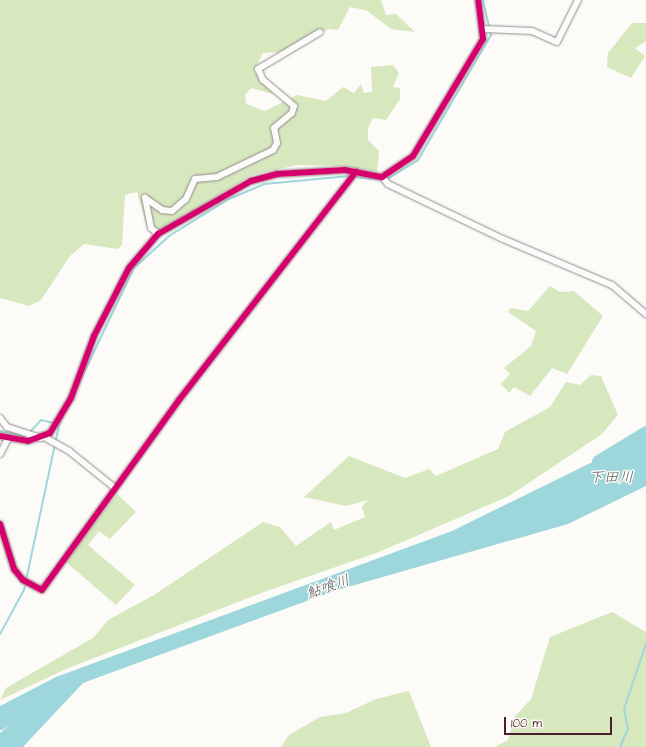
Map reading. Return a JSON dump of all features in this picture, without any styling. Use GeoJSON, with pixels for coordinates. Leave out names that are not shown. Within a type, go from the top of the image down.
{"type":"FeatureCollection","features":[{"type":"Feature","properties":{"kind":"street"},"geometry":{"type":"LineString","coordinates":[[383,179],[402,166],[422,145],[483,39],[485,29],[478,0]]}},
{"type":"Feature","properties":{"kind":"street"},"geometry":{"type":"LineString","coordinates":[[485,29],[532,30],[556,42],[578,0]]}},
{"type":"Feature","properties":{"kind":"street"},"geometry":{"type":"LineString","coordinates":[[158,234],[151,228],[145,198],[162,210],[172,211],[186,199],[196,179],[217,177],[273,150],[277,143],[274,128],[292,114],[294,106],[263,80],[258,69],[320,32]]}},
{"type":"Feature","properties":{"kind":"street"},"geometry":{"type":"LineString","coordinates":[[0,436],[8,439],[43,438],[55,424],[71,398],[94,336],[125,274],[158,234],[251,181],[296,172],[383,179],[504,239],[612,285],[646,314]]}},
{"type":"Feature","properties":{"kind":"street"},"geometry":{"type":"LineString","coordinates":[[0,524],[14,569],[23,580],[42,590],[179,400],[355,176]]}},
{"type":"Feature","properties":{"kind":"street"},"geometry":{"type":"LineString","coordinates":[[0,418],[7,427],[54,441],[115,488]]}},
{"type":"Feature","properties":{"kind":"street"},"geometry":{"type":"LineString","coordinates":[[0,454],[8,439]]}},
{"type":"Feature","properties":{"kind":"green space"},"geometry":{"type":"Polygon","coordinates":[[[0,0],[381,0],[386,15],[396,14],[415,32],[391,29],[366,10],[350,7],[338,30],[328,29],[295,51],[263,53],[254,72],[266,79],[273,94],[251,88],[245,95],[246,104],[265,111],[297,95],[326,101],[343,87],[354,93],[361,84],[364,93],[372,92],[371,67],[393,65],[399,73],[393,87],[400,88],[400,99],[386,120],[373,118],[368,128],[368,140],[379,151],[377,172],[345,166],[297,165],[252,175],[158,231],[146,224],[137,192],[125,195],[122,245],[118,249],[84,244],[70,256],[41,300],[29,306],[0,298],[0,0]]]}},
{"type":"Feature","properties":{"kind":"green space"},"geometry":{"type":"Polygon","coordinates":[[[632,23],[646,23],[646,41],[635,48],[645,56],[631,78],[607,67],[608,53],[632,23]]]}},
{"type":"Feature","properties":{"kind":"green space"},"geometry":{"type":"Polygon","coordinates":[[[550,286],[560,292],[574,291],[603,316],[567,374],[552,368],[530,396],[514,387],[509,393],[501,384],[510,374],[504,368],[531,346],[536,331],[508,312],[510,308],[528,311],[550,286]]]}},
{"type":"Feature","properties":{"kind":"green space"},"geometry":{"type":"Polygon","coordinates":[[[591,375],[601,376],[618,415],[602,434],[509,496],[379,552],[264,592],[66,669],[0,700],[6,688],[93,638],[108,620],[154,595],[263,522],[280,527],[296,546],[331,522],[334,530],[365,517],[362,507],[368,500],[346,506],[304,497],[349,456],[405,478],[429,469],[436,476],[498,449],[505,432],[550,407],[566,382],[580,385],[591,375]]]}},
{"type":"Feature","properties":{"kind":"green space"},"geometry":{"type":"Polygon","coordinates":[[[117,494],[136,512],[110,539],[99,531],[88,545],[135,585],[116,605],[66,562],[117,494]]]}},
{"type":"Feature","properties":{"kind":"green space"},"geometry":{"type":"Polygon","coordinates":[[[612,612],[646,632],[646,747],[495,747],[508,740],[515,716],[531,699],[550,637],[612,612]]]}},
{"type":"Feature","properties":{"kind":"green space"},"geometry":{"type":"Polygon","coordinates":[[[409,691],[431,747],[281,747],[289,735],[320,717],[346,713],[376,699],[409,691]]]}},
{"type":"Feature","properties":{"kind":"water","name":"下田川"},"geometry":{"type":"Polygon","coordinates":[[[646,431],[646,486],[568,524],[334,591],[83,683],[23,747],[0,747],[0,733],[20,717],[0,718],[0,706],[56,677],[452,531],[627,445],[646,431]]]}},
{"type":"Feature","properties":{"kind":"waterway"},"geometry":{"type":"LineString","coordinates":[[386,180],[418,160],[491,35],[483,0]]}},
{"type":"Feature","properties":{"kind":"waterway"},"geometry":{"type":"LineString","coordinates":[[0,634],[24,590],[59,425],[134,268],[169,236],[229,199],[264,184],[350,176]]}},
{"type":"Feature","properties":{"kind":"waterway"},"geometry":{"type":"LineString","coordinates":[[355,177],[382,180]]}},
{"type":"Feature","properties":{"kind":"waterway"},"geometry":{"type":"LineString","coordinates":[[29,433],[41,420],[54,423]]}},
{"type":"Feature","properties":{"kind":"waterway"},"geometry":{"type":"LineString","coordinates":[[0,431],[26,436]]}},
{"type":"Feature","properties":{"kind":"waterway","name":"鮎喰川"},"geometry":{"type":"LineString","coordinates":[[598,461],[646,432]]}},
{"type":"Feature","properties":{"kind":"waterway"},"geometry":{"type":"LineString","coordinates":[[620,747],[628,729],[624,709],[646,644]]}},
{"type":"Feature","properties":{"kind":"waterway","name":"鮎喰川"},"geometry":{"type":"LineString","coordinates":[[0,723],[26,707]]}},
{"type":"Feature","properties":{"kind":"cycle path"},"geometry":{"type":"LineString","coordinates":[[0,436],[28,441],[50,433],[71,398],[94,336],[129,268],[158,234],[251,181],[277,174],[345,170],[382,177],[413,156],[483,39],[478,0]]}},
{"type":"Feature","properties":{"kind":"cycle path"},"geometry":{"type":"LineString","coordinates":[[0,524],[14,569],[23,580],[42,590],[179,400],[356,172]]}}]}
